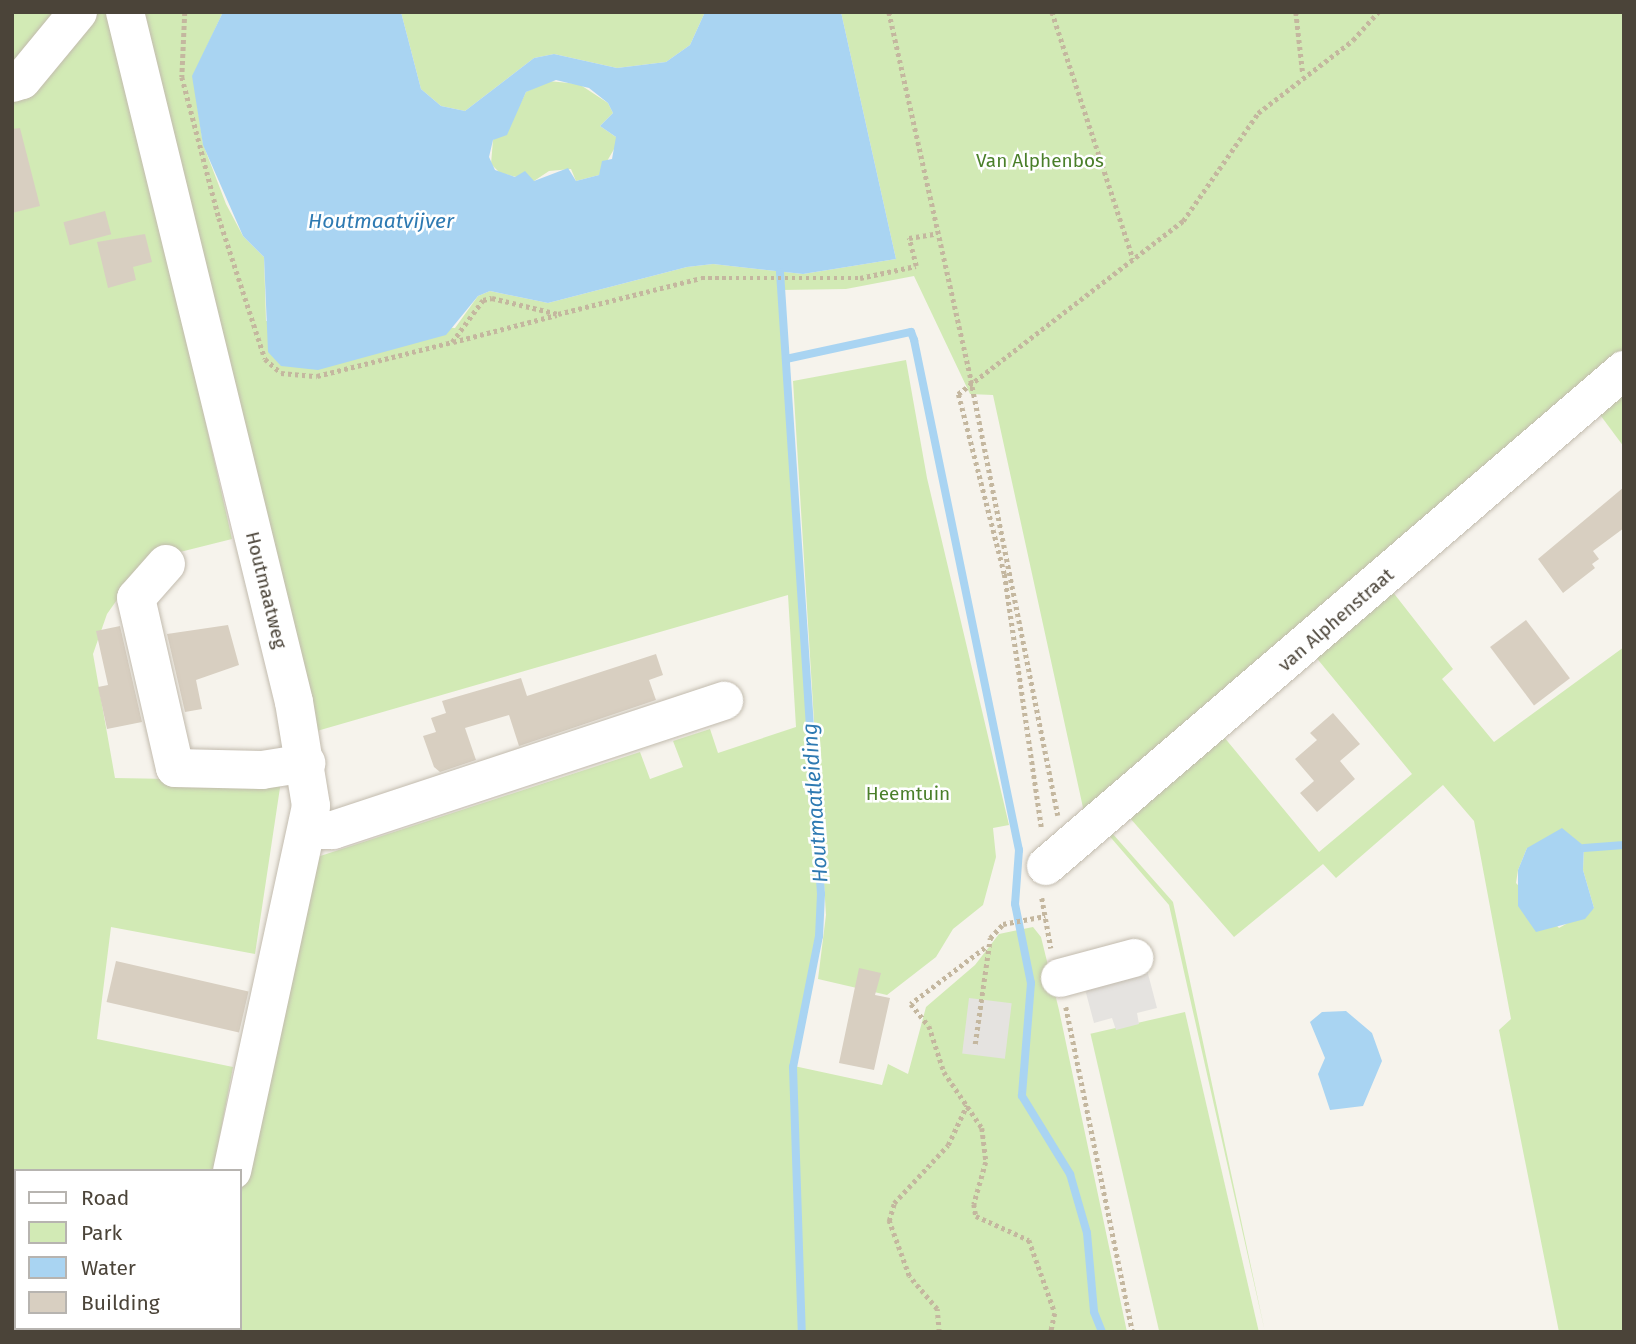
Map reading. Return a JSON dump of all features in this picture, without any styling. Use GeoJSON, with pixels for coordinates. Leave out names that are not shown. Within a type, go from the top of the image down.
{"type":"FeatureCollection","features":[{"type":"Feature","properties":{"kind":"street","name":"Houtmaatweg"},"geometry":{"type":"LineString","coordinates":[[125,12],[306,763],[309,830],[232,1169]]}},
{"type":"Feature","properties":{"kind":"street"},"geometry":{"type":"LineString","coordinates":[[12,83],[22,80],[61,38],[71,14]]}},
{"type":"Feature","properties":{"kind":"street","name":"van Alphenstraat"},"geometry":{"type":"LineString","coordinates":[[1046,866],[1624,370]]}},
{"type":"Feature","properties":{"kind":"street"},"geometry":{"type":"LineString","coordinates":[[166,564],[138,591],[136,607],[146,622],[176,768],[262,771],[306,763]]}},
{"type":"Feature","properties":{"kind":"street"},"geometry":{"type":"LineString","coordinates":[[309,830],[333,830],[724,701]]}},
{"type":"Feature","properties":{"kind":"street"},"geometry":{"type":"LineString","coordinates":[[1060,978],[1134,958]]}},
{"type":"Feature","properties":{"kind":"path"},"geometry":{"type":"LineString","coordinates":[[185,12],[182,77],[219,218],[265,359],[281,373],[317,376],[701,278],[821,281],[916,266],[909,238],[934,234]]}},
{"type":"Feature","properties":{"kind":"path"},"geometry":{"type":"LineString","coordinates":[[889,12],[934,234],[971,380],[1058,817],[1046,866]]}},
{"type":"Feature","properties":{"kind":"path"},"geometry":{"type":"LineString","coordinates":[[1052,12],[1133,259]]}},
{"type":"Feature","properties":{"kind":"path"},"geometry":{"type":"LineString","coordinates":[[1296,12],[1303,74]]}},
{"type":"Feature","properties":{"kind":"path"},"geometry":{"type":"LineString","coordinates":[[1046,866],[1004,574],[958,394],[971,380],[1183,221],[1258,113],[1303,74],[1353,40],[1378,12]]}},
{"type":"Feature","properties":{"kind":"path"},"geometry":{"type":"LineString","coordinates":[[452,342],[483,300],[492,298],[558,314]]}},
{"type":"Feature","properties":{"kind":"path"},"geometry":{"type":"LineString","coordinates":[[1051,1332],[1055,1313],[1029,1240],[976,1216],[974,1204],[986,1162],[982,1128],[944,1072],[929,1026],[911,1004],[985,947],[1003,924],[1045,916],[1133,1332]]}},
{"type":"Feature","properties":{"kind":"path"},"geometry":{"type":"LineString","coordinates":[[975,1044],[985,947]]}},
{"type":"Feature","properties":{"kind":"path"},"geometry":{"type":"LineString","coordinates":[[939,1332],[937,1310],[909,1276],[889,1221],[894,1203],[948,1145],[968,1104]]}},
{"type":"Feature","properties":{"kind":"green space"},"geometry":{"type":"Polygon","coordinates":[[[12,12],[113,12],[232,539],[176,553],[119,597],[107,614],[93,654],[115,778],[281,781],[255,954],[111,927],[97,1039],[233,1067],[213,1169],[14,1169],[14,1330],[182,1332],[12,1332],[12,12]]]}},
{"type":"Feature","properties":{"kind":"green space","name":"Van Alphenbos"},"geometry":{"type":"Polygon","coordinates":[[[144,12],[223,12],[193,76],[203,144],[226,204],[243,236],[264,257],[266,321],[455,328],[478,296],[490,291],[548,303],[687,267],[713,264],[803,274],[896,259],[841,12],[1624,12],[1624,363],[1087,826],[993,395],[970,394],[914,276],[846,289],[782,290],[821,894],[819,936],[794,1066],[882,1085],[888,1064],[908,1074],[926,1007],[975,965],[999,934],[1033,927],[1041,937],[1059,1010],[1127,1332],[206,1332],[242,1330],[242,1170],[311,859],[640,752],[650,779],[683,767],[673,741],[710,729],[718,753],[796,727],[788,595],[310,733],[144,12]]]}},
{"type":"Feature","properties":{"kind":"green space"},"geometry":{"type":"Polygon","coordinates":[[[401,12],[705,12],[690,45],[666,62],[617,68],[554,54],[534,58],[465,111],[441,106],[421,89],[401,12]]]}},
{"type":"Feature","properties":{"kind":"green space"},"geometry":{"type":"Polygon","coordinates":[[[548,81],[579,84],[608,103],[613,113],[600,126],[616,137],[617,144],[599,175],[576,181],[571,169],[549,171],[534,181],[500,173],[491,164],[493,140],[508,129],[526,92],[548,81]]]}},
{"type":"Feature","properties":{"kind":"green space","name":"Heemtuin"},"geometry":{"type":"Polygon","coordinates":[[[906,360],[927,478],[1009,825],[993,828],[996,857],[983,905],[953,929],[936,957],[887,995],[818,979],[826,915],[793,381],[906,360]]]}},
{"type":"Feature","properties":{"kind":"green space"},"geometry":{"type":"Polygon","coordinates":[[[1624,382],[1624,447],[1595,408],[1624,382]]]}},
{"type":"Feature","properties":{"kind":"green space"},"geometry":{"type":"Polygon","coordinates":[[[1385,582],[1453,669],[1442,679],[1494,742],[1624,647],[1624,1332],[1559,1332],[1499,1030],[1511,1019],[1474,821],[1443,785],[1336,878],[1323,864],[1234,937],[1130,818],[1112,833],[1173,902],[1265,1332],[1169,905],[1106,832],[1219,731],[1319,852],[1412,774],[1310,650],[1385,582]],[[1584,846],[1527,848],[1516,883],[1559,928],[1594,908],[1583,870],[1584,846]]]}},
{"type":"Feature","properties":{"kind":"green space"},"geometry":{"type":"Polygon","coordinates":[[[1185,1012],[1259,1332],[1159,1332],[1090,1034],[1185,1012]]]}},
{"type":"Feature","properties":{"kind":"shaded area"},"geometry":{"type":"Polygon","coordinates":[[[1141,947],[1157,1008],[1137,1013],[1139,1024],[1116,1030],[1112,1018],[1094,1023],[1078,963],[1141,947]]]}},
{"type":"Feature","properties":{"kind":"shaded area"},"geometry":{"type":"Polygon","coordinates":[[[969,998],[1012,1003],[1005,1059],[962,1054],[969,998]]]}},
{"type":"Feature","properties":{"kind":"water","name":"Houtmaatvijver"},"geometry":{"type":"Polygon","coordinates":[[[223,12],[401,12],[421,89],[441,106],[465,111],[534,58],[554,54],[617,68],[666,62],[690,45],[705,12],[841,12],[896,259],[803,274],[713,264],[687,267],[548,303],[490,291],[478,296],[446,335],[318,370],[281,366],[268,352],[264,257],[243,236],[203,145],[192,76],[223,12]],[[556,80],[526,92],[507,135],[493,140],[489,157],[495,170],[515,177],[525,171],[534,181],[568,168],[576,181],[599,175],[602,161],[612,159],[616,137],[600,126],[613,113],[608,103],[589,88],[556,80]]]}},
{"type":"Feature","properties":{"kind":"water"},"geometry":{"type":"Polygon","coordinates":[[[1562,828],[1584,846],[1583,870],[1594,908],[1585,919],[1536,932],[1518,906],[1518,870],[1527,848],[1562,828]]]}},
{"type":"Feature","properties":{"kind":"water"},"geometry":{"type":"Polygon","coordinates":[[[1346,1011],[1372,1033],[1382,1061],[1363,1106],[1330,1110],[1318,1074],[1325,1058],[1310,1022],[1322,1012],[1346,1011]]]}},
{"type":"Feature","properties":{"kind":"building"},"geometry":{"type":"Polygon","coordinates":[[[20,128],[40,206],[12,213],[12,129],[20,128]]]}},
{"type":"Feature","properties":{"kind":"building"},"geometry":{"type":"Polygon","coordinates":[[[105,211],[111,234],[70,245],[63,222],[105,211]]]}},
{"type":"Feature","properties":{"kind":"building"},"geometry":{"type":"Polygon","coordinates":[[[145,234],[152,262],[133,267],[136,280],[108,288],[97,242],[145,234]]]}},
{"type":"Feature","properties":{"kind":"building"},"geometry":{"type":"Polygon","coordinates":[[[1624,487],[1624,528],[1593,551],[1599,559],[1592,564],[1595,568],[1563,593],[1538,559],[1624,487]]]}},
{"type":"Feature","properties":{"kind":"building"},"geometry":{"type":"Polygon","coordinates":[[[1526,620],[1570,678],[1534,705],[1490,647],[1526,620]]]}},
{"type":"Feature","properties":{"kind":"building"},"geometry":{"type":"Polygon","coordinates":[[[228,625],[239,665],[196,680],[202,709],[185,712],[167,634],[228,625]]]}},
{"type":"Feature","properties":{"kind":"building"},"geometry":{"type":"Polygon","coordinates":[[[120,626],[142,722],[107,729],[98,687],[108,685],[96,631],[120,626]]]}},
{"type":"Feature","properties":{"kind":"building"},"geometry":{"type":"Polygon","coordinates":[[[656,654],[663,675],[649,680],[656,700],[519,746],[509,715],[465,728],[476,760],[440,772],[434,767],[423,736],[436,732],[431,718],[446,713],[442,701],[521,678],[527,696],[656,654]]]}},
{"type":"Feature","properties":{"kind":"building"},"geometry":{"type":"Polygon","coordinates":[[[1333,713],[1360,744],[1340,761],[1355,779],[1317,812],[1300,793],[1314,781],[1295,759],[1317,740],[1310,733],[1333,713]]]}},
{"type":"Feature","properties":{"kind":"building"},"geometry":{"type":"Polygon","coordinates":[[[116,961],[249,992],[239,1033],[107,1002],[116,961]]]}},
{"type":"Feature","properties":{"kind":"building"},"geometry":{"type":"Polygon","coordinates":[[[859,968],[881,973],[875,995],[890,998],[874,1070],[839,1063],[859,968]]]}},
{"type":"Feature","properties":{"kind":"waterway","name":"Houtmaatleiding"},"geometry":{"type":"LineString","coordinates":[[780,272],[821,894],[819,936],[793,1067],[802,1332]]}},
{"type":"Feature","properties":{"kind":"waterway"},"geometry":{"type":"LineString","coordinates":[[786,359],[911,332],[914,340],[1019,850],[1015,904],[1031,983],[1022,1096],[1070,1174],[1087,1233],[1094,1312],[1102,1332]]}},
{"type":"Feature","properties":{"kind":"waterway"},"geometry":{"type":"LineString","coordinates":[[1584,848],[1624,845]]}}]}
